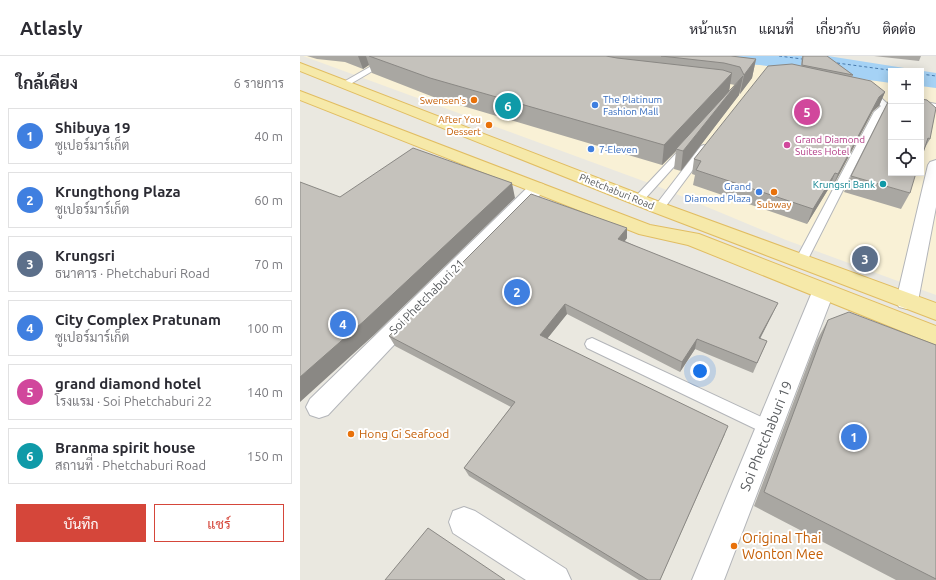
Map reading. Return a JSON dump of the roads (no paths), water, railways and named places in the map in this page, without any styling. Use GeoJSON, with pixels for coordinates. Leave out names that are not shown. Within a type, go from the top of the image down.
{"type":"FeatureCollection","features":[{"type":"Feature","properties":{"kind":"main road","name":"Phetchaburi Road"},"geometry":{"type":"LineString","coordinates":[[300,67],[659,208],[801,261],[908,296],[936,312]]}},
{"type":"Feature","properties":{"kind":"main road"},"geometry":{"type":"LineString","coordinates":[[300,95],[646,230],[692,239],[936,336]]}},
{"type":"Feature","properties":{"kind":"street"},"geometry":{"type":"LineString","coordinates":[[908,296],[936,165]]}},
{"type":"Feature","properties":{"kind":"street","name":"Soi Phetchaburi 21"},"geometry":{"type":"LineString","coordinates":[[319,407],[383,340],[537,188]]}},
{"type":"Feature","properties":{"kind":"street","name":"Soi Phetchaburi 19"},"geometry":{"type":"LineString","coordinates":[[708,580],[823,292]]}},
{"type":"Feature","properties":{"kind":"street"},"geometry":{"type":"LineString","coordinates":[[464,522],[555,580]]}},
{"type":"Feature","properties":{"kind":"lane"},"geometry":{"type":"LineString","coordinates":[[344,84],[394,56]]}},
{"type":"Feature","properties":{"kind":"lane"},"geometry":{"type":"LineString","coordinates":[[801,261],[878,112],[886,106],[869,91],[861,89]]}},
{"type":"Feature","properties":{"kind":"lane"},"geometry":{"type":"LineString","coordinates":[[924,104],[936,106]]}},
{"type":"Feature","properties":{"kind":"lane"},"geometry":{"type":"LineString","coordinates":[[639,200],[694,139]]}},
{"type":"Feature","properties":{"kind":"lane"},"geometry":{"type":"LineString","coordinates":[[659,208],[710,141]]}},
{"type":"Feature","properties":{"kind":"lane"},"geometry":{"type":"LineString","coordinates":[[592,344],[769,428]]}},
{"type":"Feature","properties":{"kind":"water"},"geometry":{"type":"Polygon","coordinates":[[[624,56],[828,56],[904,68],[888,68],[888,83],[760,65],[624,56]]]}},
{"type":"Feature","properties":{"kind":"water"},"geometry":{"type":"Polygon","coordinates":[[[924,71],[936,73],[936,88],[924,86],[924,71]]]}},
{"type":"Feature","properties":{"kind":"place","name":"Swensen's"},"geometry":{"type":"Point","coordinates":[474,100]}},
{"type":"Feature","properties":{"kind":"place","name":"The Platinum Fashion Mall"},"geometry":{"type":"Point","coordinates":[595,105]}},
{"type":"Feature","properties":{"kind":"place","name":"Branma spirit house"},"geometry":{"type":"Point","coordinates":[508,106]}},
{"type":"Feature","properties":{"kind":"place","name":"grand diamond hotel"},"geometry":{"type":"Point","coordinates":[807,112]}},
{"type":"Feature","properties":{"kind":"place","name":"After You Dessert"},"geometry":{"type":"Point","coordinates":[489,125]}},
{"type":"Feature","properties":{"kind":"place","name":"Grand Diamond Suites Hotel"},"geometry":{"type":"Point","coordinates":[787,145]}},
{"type":"Feature","properties":{"kind":"place","name":"7-Eleven"},"geometry":{"type":"Point","coordinates":[591,149]}},
{"type":"Feature","properties":{"kind":"place","name":"Krungsri Bank"},"geometry":{"type":"Point","coordinates":[883,184]}},
{"type":"Feature","properties":{"kind":"place","name":"Grand Diamond Plaza"},"geometry":{"type":"Point","coordinates":[759,192]}},
{"type":"Feature","properties":{"kind":"place","name":"Subway"},"geometry":{"type":"Point","coordinates":[774,192]}},
{"type":"Feature","properties":{"kind":"place","name":"Krungsri"},"geometry":{"type":"Point","coordinates":[865,259]}},
{"type":"Feature","properties":{"kind":"place","name":"Krungthong Plaza"},"geometry":{"type":"Point","coordinates":[517,292]}},
{"type":"Feature","properties":{"kind":"place","name":"City Complex Pratunam"},"geometry":{"type":"Point","coordinates":[343,324]}},
{"type":"Feature","properties":{"kind":"place","name":"Hong Gi Seafood"},"geometry":{"type":"Point","coordinates":[351,434]}},
{"type":"Feature","properties":{"kind":"place","name":"Shibuya 19"},"geometry":{"type":"Point","coordinates":[854,437]}},
{"type":"Feature","properties":{"kind":"place","name":"Original Thai Wonton Mee"},"geometry":{"type":"Point","coordinates":[734,546]}}]}
